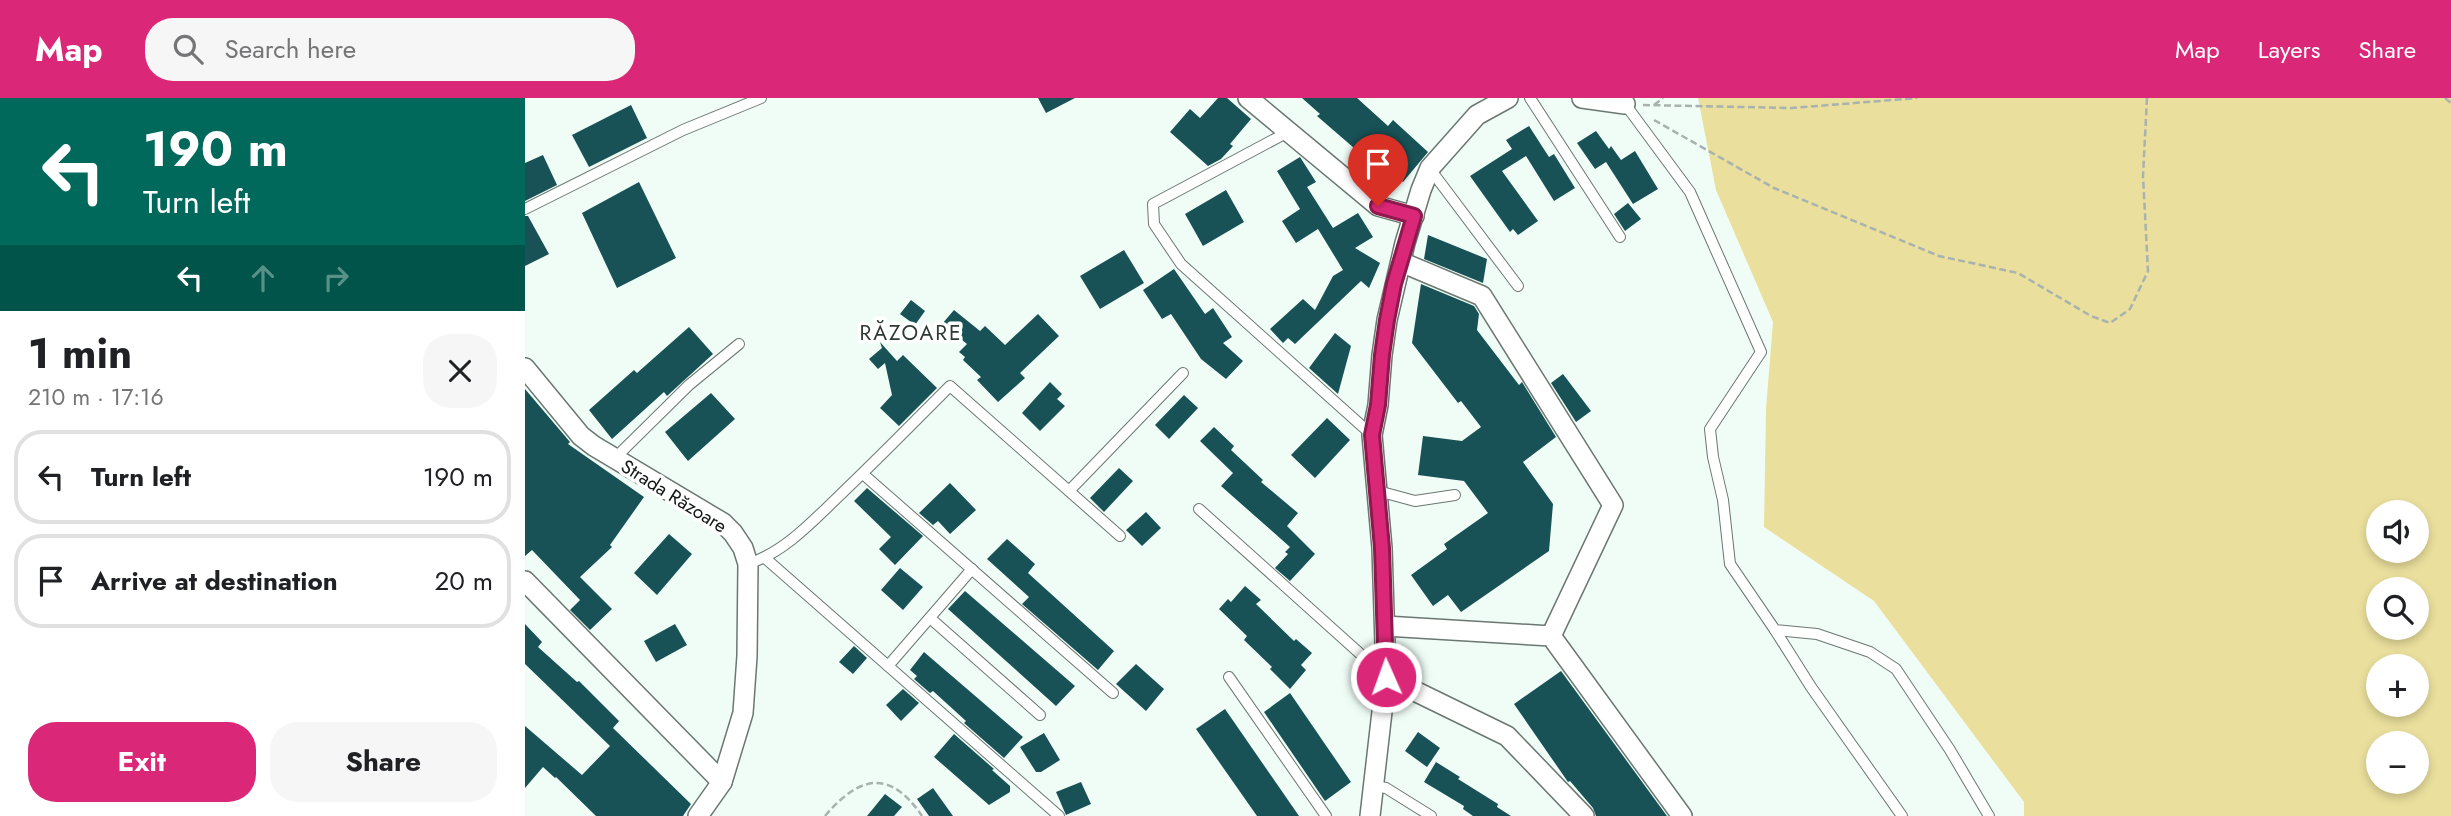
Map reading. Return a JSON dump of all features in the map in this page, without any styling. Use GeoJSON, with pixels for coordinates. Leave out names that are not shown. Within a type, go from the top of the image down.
{"type":"FeatureCollection","features":[{"type":"Feature","properties":{"kind":"street"},"geometry":{"type":"LineString","coordinates":[[1248,98],[1378,206],[1414,216]]}},
{"type":"Feature","properties":{"kind":"street"},"geometry":{"type":"LineString","coordinates":[[1370,816],[1386,677],[1378,491],[1372,435],[1378,405],[1385,332],[1401,262],[1430,168],[1477,115],[1508,98]]}},
{"type":"Feature","properties":{"kind":"street"},"geometry":{"type":"LineString","coordinates":[[1582,98],[1625,104]]}},
{"type":"Feature","properties":{"kind":"street"},"geometry":{"type":"LineString","coordinates":[[1401,262],[1482,296],[1613,505],[1551,636]]}},
{"type":"Feature","properties":{"kind":"street","name":"Strada Răzoare"},"geometry":{"type":"LineString","coordinates":[[525,368],[581,436],[614,459],[723,523],[756,561],[743,713],[722,782],[698,816]]}},
{"type":"Feature","properties":{"kind":"street"},"geometry":{"type":"LineString","coordinates":[[525,581],[722,782]]}},
{"type":"Feature","properties":{"kind":"street"},"geometry":{"type":"LineString","coordinates":[[1385,626],[1551,636]]}},
{"type":"Feature","properties":{"kind":"street"},"geometry":{"type":"LineString","coordinates":[[1551,636],[1682,816]]}},
{"type":"Feature","properties":{"kind":"street"},"geometry":{"type":"LineString","coordinates":[[1386,677],[1507,736],[1584,816]]}},
{"type":"Feature","properties":{"kind":"lane"},"geometry":{"type":"LineString","coordinates":[[525,209],[683,130],[761,98]]}},
{"type":"Feature","properties":{"kind":"lane"},"geometry":{"type":"LineString","coordinates":[[1530,98],[1620,237]]}},
{"type":"Feature","properties":{"kind":"lane"},"geometry":{"type":"LineString","coordinates":[[1625,104],[1690,192],[1761,352],[1710,429],[1723,500],[1730,564],[1811,687],[1902,816]]}},
{"type":"Feature","properties":{"kind":"lane"},"geometry":{"type":"LineString","coordinates":[[1288,132],[1153,204],[1154,225],[1181,264],[1372,435]]}},
{"type":"Feature","properties":{"kind":"lane"},"geometry":{"type":"LineString","coordinates":[[1430,168],[1518,286]]}},
{"type":"Feature","properties":{"kind":"lane"},"geometry":{"type":"LineString","coordinates":[[614,459],[689,384],[739,344]]}},
{"type":"Feature","properties":{"kind":"lane"},"geometry":{"type":"LineString","coordinates":[[1069,491],[1183,373]]}},
{"type":"Feature","properties":{"kind":"lane"},"geometry":{"type":"LineString","coordinates":[[1059,816],[888,666],[756,561],[799,534],[950,386],[1120,536]]}},
{"type":"Feature","properties":{"kind":"lane"},"geometry":{"type":"LineString","coordinates":[[863,474],[1113,693]]}},
{"type":"Feature","properties":{"kind":"lane"},"geometry":{"type":"LineString","coordinates":[[1378,491],[1415,501],[1455,495]]}},
{"type":"Feature","properties":{"kind":"lane"},"geometry":{"type":"LineString","coordinates":[[1199,509],[1386,677]]}},
{"type":"Feature","properties":{"kind":"lane"},"geometry":{"type":"LineString","coordinates":[[888,666],[972,569]]}},
{"type":"Feature","properties":{"kind":"lane"},"geometry":{"type":"LineString","coordinates":[[930,618],[1040,715]]}},
{"type":"Feature","properties":{"kind":"lane"},"geometry":{"type":"LineString","coordinates":[[1775,630],[1818,634],[1870,652],[1896,669],[1950,750],[1989,816]]}},
{"type":"Feature","properties":{"kind":"lane"},"geometry":{"type":"LineString","coordinates":[[1229,677],[1326,816]]}},
{"type":"Feature","properties":{"kind":"lane"},"geometry":{"type":"LineString","coordinates":[[1374,786],[1386,788],[1430,816]]}},
{"type":"Feature","properties":{"kind":"path"},"geometry":{"type":"LineString","coordinates":[[1654,106],[1663,98]]}},
{"type":"Feature","properties":{"kind":"path"},"geometry":{"type":"LineString","coordinates":[[1625,104],[1792,108],[1917,98]]}},
{"type":"Feature","properties":{"kind":"path"},"geometry":{"type":"LineString","coordinates":[[1625,104],[1774,188],[1939,256],[2018,273],[2091,316],[2111,323],[2130,309],[2148,271],[2143,176],[2147,98]]}},
{"type":"Feature","properties":{"kind":"path"},"geometry":{"type":"LineString","coordinates":[[2445,98],[2451,103]]}},
{"type":"Feature","properties":{"kind":"path"},"geometry":{"type":"LineString","coordinates":[[825,816],[855,789],[877,781],[898,788],[912,801],[922,816]]}},
{"type":"Feature","properties":{"kind":"shaded area"},"geometry":{"type":"Polygon","coordinates":[[[1698,98],[2451,98],[2451,816],[2024,816],[2024,802],[1874,601],[1764,527],[1766,409],[1773,322],[1716,190],[1698,98]]]}},
{"type":"Feature","properties":{"kind":"building"},"geometry":{"type":"Polygon","coordinates":[[[1038,98],[1075,98],[1046,113],[1038,98]]]}},
{"type":"Feature","properties":{"kind":"building"},"geometry":{"type":"Polygon","coordinates":[[[1218,98],[1227,98],[1251,119],[1230,144],[1233,146],[1221,159],[1208,166],[1170,132],[1190,109],[1200,118],[1218,98]]]}},
{"type":"Feature","properties":{"kind":"building"},"geometry":{"type":"Polygon","coordinates":[[[1302,98],[1357,98],[1388,126],[1393,120],[1428,152],[1403,182],[1359,143],[1354,148],[1317,116],[1320,114],[1302,98]]]}},
{"type":"Feature","properties":{"kind":"building"},"geometry":{"type":"Polygon","coordinates":[[[631,105],[647,138],[589,167],[572,135],[631,105]]]}},
{"type":"Feature","properties":{"kind":"building"},"geometry":{"type":"Polygon","coordinates":[[[1529,126],[1549,157],[1554,154],[1575,188],[1554,201],[1526,156],[1502,171],[1538,221],[1518,235],[1513,229],[1510,232],[1470,176],[1512,149],[1506,140],[1529,126]]]}},
{"type":"Feature","properties":{"kind":"building"},"geometry":{"type":"Polygon","coordinates":[[[1596,131],[1621,160],[1635,151],[1658,189],[1633,204],[1606,162],[1595,169],[1577,143],[1596,131]]]}},
{"type":"Feature","properties":{"kind":"building"},"geometry":{"type":"Polygon","coordinates":[[[543,155],[557,185],[525,201],[525,163],[543,155]]]}},
{"type":"Feature","properties":{"kind":"building"},"geometry":{"type":"Polygon","coordinates":[[[1300,157],[1316,182],[1307,187],[1333,228],[1358,213],[1373,237],[1355,248],[1380,263],[1369,288],[1361,281],[1295,344],[1288,338],[1283,343],[1270,329],[1303,299],[1315,310],[1333,276],[1343,270],[1318,229],[1296,243],[1282,221],[1300,209],[1277,171],[1300,157]]]}},
{"type":"Feature","properties":{"kind":"building"},"geometry":{"type":"Polygon","coordinates":[[[639,182],[676,258],[617,288],[582,213],[639,182]]]}},
{"type":"Feature","properties":{"kind":"building"},"geometry":{"type":"Polygon","coordinates":[[[1226,190],[1244,222],[1203,246],[1185,214],[1226,190]]]}},
{"type":"Feature","properties":{"kind":"building"},"geometry":{"type":"Polygon","coordinates":[[[1628,203],[1641,219],[1625,231],[1614,214],[1628,203]]]}},
{"type":"Feature","properties":{"kind":"building"},"geometry":{"type":"Polygon","coordinates":[[[525,216],[528,216],[549,254],[525,266],[525,216]]]}},
{"type":"Feature","properties":{"kind":"building"},"geometry":{"type":"Polygon","coordinates":[[[1428,235],[1487,259],[1483,283],[1424,259],[1428,235]]]}},
{"type":"Feature","properties":{"kind":"building"},"geometry":{"type":"Polygon","coordinates":[[[1124,250],[1144,283],[1100,309],[1080,276],[1124,250]]]}},
{"type":"Feature","properties":{"kind":"building"},"geometry":{"type":"Polygon","coordinates":[[[1174,269],[1205,314],[1213,308],[1232,337],[1223,343],[1243,361],[1226,379],[1201,359],[1171,314],[1162,319],[1143,290],[1174,269]]]}},
{"type":"Feature","properties":{"kind":"building"},"geometry":{"type":"Polygon","coordinates":[[[1421,284],[1474,306],[1479,314],[1477,330],[1519,385],[1522,382],[1556,437],[1523,462],[1553,504],[1549,551],[1461,612],[1448,595],[1433,606],[1411,575],[1447,549],[1444,544],[1488,513],[1464,481],[1418,475],[1423,436],[1462,441],[1481,427],[1461,401],[1458,403],[1412,343],[1421,284]]]}},
{"type":"Feature","properties":{"kind":"building"},"geometry":{"type":"Polygon","coordinates":[[[911,300],[925,311],[915,325],[900,314],[911,300]]]}},
{"type":"Feature","properties":{"kind":"building"},"geometry":{"type":"Polygon","coordinates":[[[954,310],[980,331],[985,326],[1005,345],[1038,314],[1059,336],[1020,373],[1025,378],[998,402],[977,380],[981,377],[963,360],[965,357],[959,352],[967,344],[942,324],[954,310]]]}},
{"type":"Feature","properties":{"kind":"building"},"geometry":{"type":"Polygon","coordinates":[[[689,327],[713,354],[667,396],[664,392],[612,439],[589,410],[634,370],[637,373],[689,327]]]}},
{"type":"Feature","properties":{"kind":"building"},"geometry":{"type":"Polygon","coordinates":[[[1335,333],[1351,346],[1338,394],[1309,368],[1335,333]]]}},
{"type":"Feature","properties":{"kind":"building"},"geometry":{"type":"Polygon","coordinates":[[[880,342],[897,361],[903,355],[937,388],[899,426],[880,408],[892,395],[885,363],[878,369],[869,359],[882,348],[880,342]]]}},
{"type":"Feature","properties":{"kind":"building"},"geometry":{"type":"Polygon","coordinates":[[[1563,374],[1591,411],[1576,422],[1551,383],[1563,374]]]}},
{"type":"Feature","properties":{"kind":"building"},"geometry":{"type":"Polygon","coordinates":[[[1050,382],[1062,394],[1057,399],[1065,406],[1040,431],[1022,413],[1050,382]]]}},
{"type":"Feature","properties":{"kind":"building"},"geometry":{"type":"Polygon","coordinates":[[[525,389],[570,442],[568,444],[644,497],[610,545],[612,547],[580,577],[612,609],[590,630],[570,610],[580,600],[532,550],[525,556],[525,389]]]}},
{"type":"Feature","properties":{"kind":"building"},"geometry":{"type":"Polygon","coordinates":[[[711,393],[735,419],[688,461],[665,432],[711,393]]]}},
{"type":"Feature","properties":{"kind":"building"},"geometry":{"type":"Polygon","coordinates":[[[1184,395],[1198,408],[1169,439],[1155,425],[1184,395]]]}},
{"type":"Feature","properties":{"kind":"building"},"geometry":{"type":"Polygon","coordinates":[[[1327,418],[1350,440],[1315,478],[1291,455],[1327,418]]]}},
{"type":"Feature","properties":{"kind":"building"},"geometry":{"type":"Polygon","coordinates":[[[1214,427],[1234,446],[1231,450],[1263,480],[1261,482],[1298,513],[1287,526],[1315,554],[1290,581],[1275,568],[1288,554],[1285,552],[1290,547],[1221,486],[1233,473],[1200,441],[1214,427]]]}},
{"type":"Feature","properties":{"kind":"building"},"geometry":{"type":"Polygon","coordinates":[[[1119,468],[1133,481],[1104,512],[1090,498],[1119,468]]]}},
{"type":"Feature","properties":{"kind":"building"},"geometry":{"type":"Polygon","coordinates":[[[950,483],[976,510],[950,534],[938,521],[933,525],[919,513],[950,483]]]}},
{"type":"Feature","properties":{"kind":"building"},"geometry":{"type":"Polygon","coordinates":[[[867,488],[923,536],[895,565],[879,549],[891,537],[854,501],[867,488]]]}},
{"type":"Feature","properties":{"kind":"building"},"geometry":{"type":"Polygon","coordinates":[[[1146,512],[1161,528],[1142,546],[1126,530],[1146,512]]]}},
{"type":"Feature","properties":{"kind":"building"},"geometry":{"type":"Polygon","coordinates":[[[669,534],[692,554],[657,595],[634,573],[669,534]]]}},
{"type":"Feature","properties":{"kind":"building"},"geometry":{"type":"Polygon","coordinates":[[[1007,539],[1035,564],[1028,573],[1114,651],[1098,670],[1022,604],[1029,597],[987,559],[1007,539]]]}},
{"type":"Feature","properties":{"kind":"building"},"geometry":{"type":"Polygon","coordinates":[[[900,568],[923,587],[903,610],[881,590],[900,568]]]}},
{"type":"Feature","properties":{"kind":"building"},"geometry":{"type":"Polygon","coordinates":[[[1245,586],[1261,600],[1256,604],[1294,641],[1296,639],[1312,653],[1301,665],[1306,670],[1290,689],[1244,640],[1247,636],[1219,609],[1228,599],[1231,602],[1245,586]]]}},
{"type":"Feature","properties":{"kind":"building"},"geometry":{"type":"Polygon","coordinates":[[[965,591],[1075,686],[1056,706],[948,609],[965,591]]]}},
{"type":"Feature","properties":{"kind":"building"},"geometry":{"type":"Polygon","coordinates":[[[525,624],[542,642],[538,647],[579,681],[619,721],[613,728],[691,804],[683,816],[596,816],[543,767],[525,788],[525,726],[582,775],[610,746],[525,664],[525,624]]]}},
{"type":"Feature","properties":{"kind":"building"},"geometry":{"type":"Polygon","coordinates":[[[675,624],[687,645],[656,662],[644,641],[675,624]]]}},
{"type":"Feature","properties":{"kind":"building"},"geometry":{"type":"Polygon","coordinates":[[[854,646],[867,658],[853,674],[839,662],[854,646]]]}},
{"type":"Feature","properties":{"kind":"building"},"geometry":{"type":"Polygon","coordinates":[[[924,652],[1023,737],[1004,758],[933,691],[930,693],[914,679],[917,676],[910,670],[924,652]]]}},
{"type":"Feature","properties":{"kind":"building"},"geometry":{"type":"Polygon","coordinates":[[[1136,664],[1164,689],[1146,711],[1116,684],[1136,664]]]}},
{"type":"Feature","properties":{"kind":"building"},"geometry":{"type":"Polygon","coordinates":[[[1561,671],[1667,816],[1596,816],[1593,808],[1570,781],[1568,782],[1514,704],[1561,671]]]}},
{"type":"Feature","properties":{"kind":"building"},"geometry":{"type":"Polygon","coordinates":[[[903,689],[919,703],[901,721],[886,705],[903,689]]]}},
{"type":"Feature","properties":{"kind":"building"},"geometry":{"type":"Polygon","coordinates":[[[1290,693],[1351,782],[1325,801],[1264,712],[1290,693]]]}},
{"type":"Feature","properties":{"kind":"building"},"geometry":{"type":"Polygon","coordinates":[[[1225,709],[1299,816],[1257,816],[1196,729],[1225,709]]]}},
{"type":"Feature","properties":{"kind":"building"},"geometry":{"type":"Polygon","coordinates":[[[1418,732],[1440,748],[1427,767],[1405,751],[1418,732]]]}},
{"type":"Feature","properties":{"kind":"building"},"geometry":{"type":"Polygon","coordinates":[[[1044,733],[1060,760],[1041,772],[1036,772],[1020,747],[1044,733]]]}},
{"type":"Feature","properties":{"kind":"building"},"geometry":{"type":"Polygon","coordinates":[[[954,734],[994,769],[992,770],[1010,786],[1010,792],[989,805],[934,757],[954,734]]]}},
{"type":"Feature","properties":{"kind":"building"},"geometry":{"type":"Polygon","coordinates":[[[1436,762],[1498,804],[1497,807],[1511,816],[1473,816],[1463,809],[1464,806],[1424,782],[1436,762]]]}},
{"type":"Feature","properties":{"kind":"building"},"geometry":{"type":"Polygon","coordinates":[[[1081,782],[1091,804],[1066,815],[1056,792],[1081,782]]]}},
{"type":"Feature","properties":{"kind":"building"},"geometry":{"type":"Polygon","coordinates":[[[933,788],[953,816],[929,816],[917,799],[933,788]]]}},
{"type":"Feature","properties":{"kind":"building"},"geometry":{"type":"Polygon","coordinates":[[[885,794],[902,807],[894,816],[867,816],[885,794]]]}},
{"type":"Feature","properties":{"kind":"district","name":"RĂZOARE"},"geometry":{"type":"Point","coordinates":[911,333]}},
{"type":"Feature","properties":{"kind":"route"},"geometry":{"type":"LineString","coordinates":[[1378,206],[1414,216],[1394,284],[1387,320],[1372,435],[1382,548],[1386,677]]}}]}
